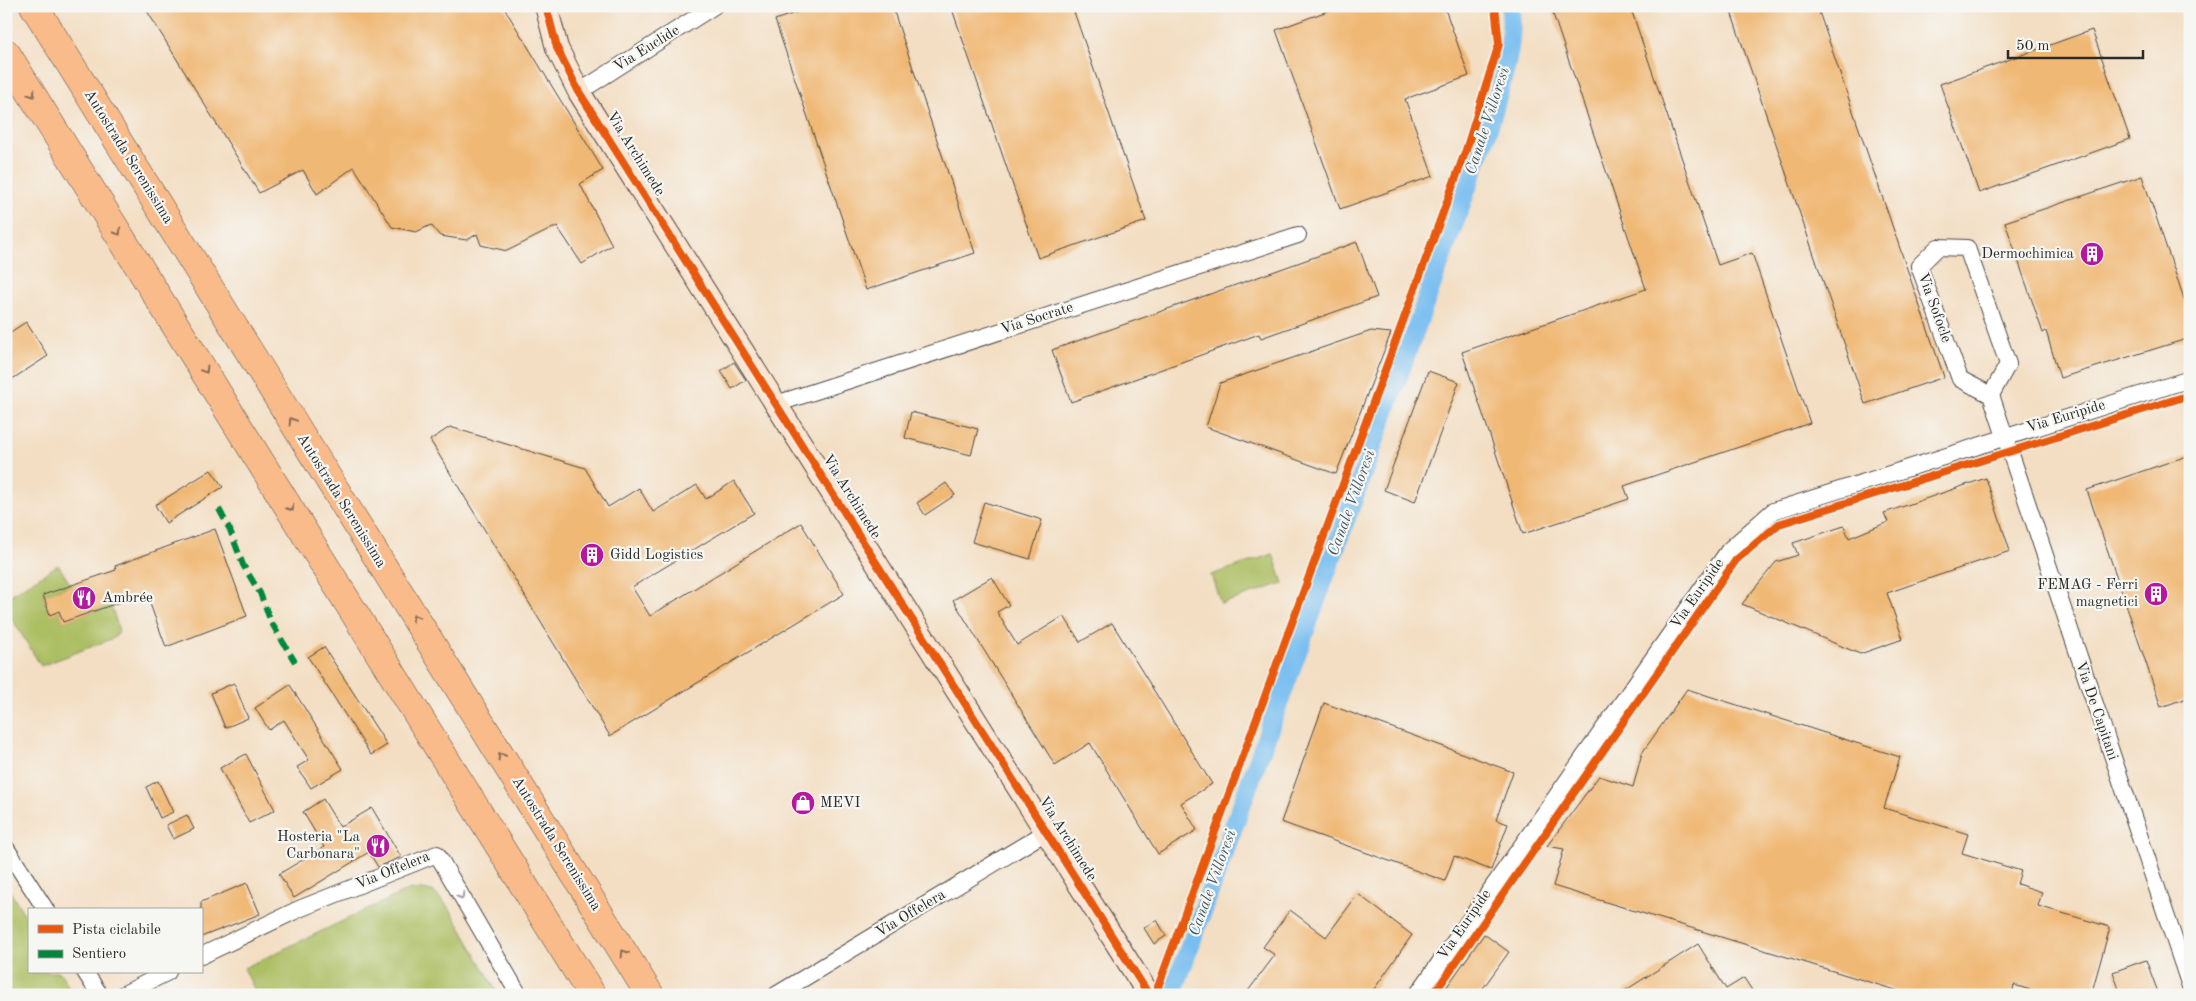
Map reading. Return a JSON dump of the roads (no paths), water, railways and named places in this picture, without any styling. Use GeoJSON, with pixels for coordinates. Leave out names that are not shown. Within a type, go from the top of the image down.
{"type":"FeatureCollection","features":[{"type":"Feature","properties":{"kind":"highway","name":"Autostrada Serenissima"},"geometry":{"type":"LineString","coordinates":[[34,6],[650,995]]}},
{"type":"Feature","properties":{"kind":"highway"},"geometry":{"type":"LineString","coordinates":[[6,53],[592,995]]}},
{"type":"Feature","properties":{"kind":"street","name":"Via Archimede"},"geometry":{"type":"LineString","coordinates":[[546,6],[557,48],[579,92],[1149,995]]}},
{"type":"Feature","properties":{"kind":"street","name":"Via Euclide"},"geometry":{"type":"LineString","coordinates":[[579,92],[714,6]]}},
{"type":"Feature","properties":{"kind":"street","name":"Via Socrate"},"geometry":{"type":"LineString","coordinates":[[776,404],[1298,235]]}},
{"type":"Feature","properties":{"kind":"street","name":"Via Sofocle"},"geometry":{"type":"LineString","coordinates":[[1938,247],[1967,248],[1974,266],[2008,364],[1991,394],[1960,379],[1919,266],[1938,247]]}},
{"type":"Feature","properties":{"kind":"street","name":"Via Euripide"},"geometry":{"type":"LineString","coordinates":[[1417,995],[1729,550],[1773,510],[2003,436],[2190,379]]}},
{"type":"Feature","properties":{"kind":"street"},"geometry":{"type":"LineString","coordinates":[[1991,394],[2003,436]]}},
{"type":"Feature","properties":{"kind":"street","name":"Via De Capitani"},"geometry":{"type":"LineString","coordinates":[[2003,436],[2190,986]]}},
{"type":"Feature","properties":{"kind":"street","name":"Via Offelera"},"geometry":{"type":"LineString","coordinates":[[776,995],[1046,832]]}},
{"type":"Feature","properties":{"kind":"street"},"geometry":{"type":"LineString","coordinates":[[6,848],[45,908]]}},
{"type":"Feature","properties":{"kind":"street","name":"Via Offelera"},"geometry":{"type":"LineString","coordinates":[[202,956],[299,910],[437,854],[519,995]]}},
{"type":"Feature","properties":{"kind":"street"},"geometry":{"type":"LineString","coordinates":[[87,974],[100,995]]}},
{"type":"Feature","properties":{"kind":"street"},"geometry":{"type":"LineString","coordinates":[[122,995],[164,974]]}},
{"type":"Feature","properties":{"kind":"waterway","name":"Canale Villoresi"},"geometry":{"type":"LineString","coordinates":[[1172,995],[1487,134],[1508,55],[1511,22],[1510,6]]}},
{"type":"Feature","properties":{"kind":"place","name":"Dermochimica"},"geometry":{"type":"Point","coordinates":[2092,254]}},
{"type":"Feature","properties":{"kind":"place","name":"Gidd Logistics"},"geometry":{"type":"Point","coordinates":[592,555]}},
{"type":"Feature","properties":{"kind":"place","name":"FEMAG - Ferri magnetici"},"geometry":{"type":"Point","coordinates":[2156,594]}},
{"type":"Feature","properties":{"kind":"place","name":"Ambrée"},"geometry":{"type":"Point","coordinates":[84,598]}},
{"type":"Feature","properties":{"kind":"place","name":"MEVI"},"geometry":{"type":"Point","coordinates":[803,803]}},
{"type":"Feature","properties":{"kind":"place","name":"Hosteria \"La Carbonara\""},"geometry":{"type":"Point","coordinates":[378,846]}}]}
